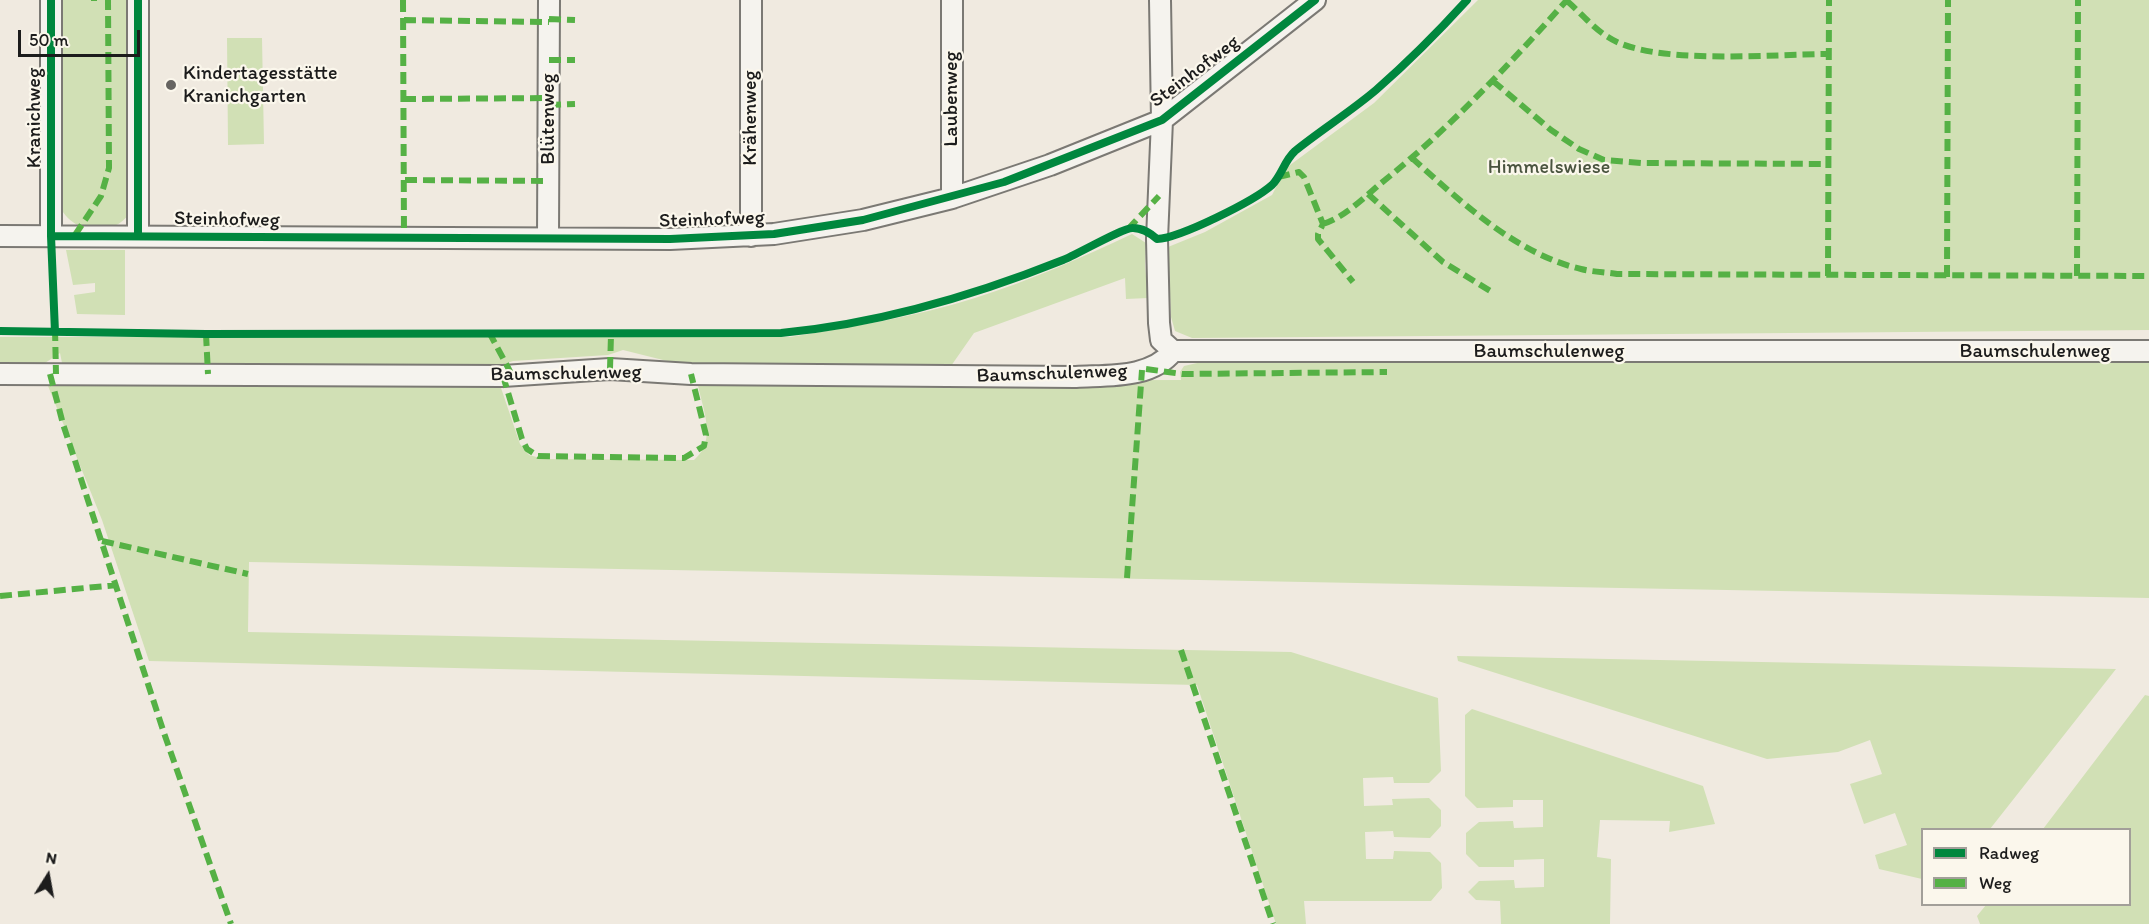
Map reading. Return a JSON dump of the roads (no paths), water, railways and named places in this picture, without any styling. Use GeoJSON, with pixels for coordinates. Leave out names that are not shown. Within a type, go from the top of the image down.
{"type":"FeatureCollection","features":[{"type":"Feature","properties":{"kind":"street","name":"Kranichweg"},"geometry":{"type":"LineString","coordinates":[[51,0],[51,236]]}},
{"type":"Feature","properties":{"kind":"street"},"geometry":{"type":"LineString","coordinates":[[138,0],[138,236]]}},
{"type":"Feature","properties":{"kind":"street","name":"Blütenweg"},"geometry":{"type":"LineString","coordinates":[[548,238],[549,0]]}},
{"type":"Feature","properties":{"kind":"street","name":"Krähenweg"},"geometry":{"type":"LineString","coordinates":[[751,0],[751,236]]}},
{"type":"Feature","properties":{"kind":"street","name":"Laubenweg"},"geometry":{"type":"LineString","coordinates":[[952,0],[952,198]]}},
{"type":"Feature","properties":{"kind":"street"},"geometry":{"type":"LineString","coordinates":[[1160,0],[1162,120],[1157,239],[1159,323],[1161,340],[1173,351]]}},
{"type":"Feature","properties":{"kind":"street","name":"Steinhofweg"},"geometry":{"type":"LineString","coordinates":[[0,236],[548,238],[751,236],[864,220],[952,198],[1050,165],[1162,120],[1315,0]]}},
{"type":"Feature","properties":{"kind":"street","name":"Baumschulenweg"},"geometry":{"type":"LineString","coordinates":[[0,374],[503,376],[610,369],[691,374],[1076,377],[1127,374],[1146,369],[1164,362],[1173,351],[2149,351]]}},
{"type":"Feature","properties":{"kind":"place","name":"Kindertagesstätte Kranichgarten"},"geometry":{"type":"Point","coordinates":[171,85]}},
{"type":"Feature","properties":{"kind":"park label","name":"Himmelswiese"},"geometry":{"type":"Point","coordinates":[1549,168]}}]}
